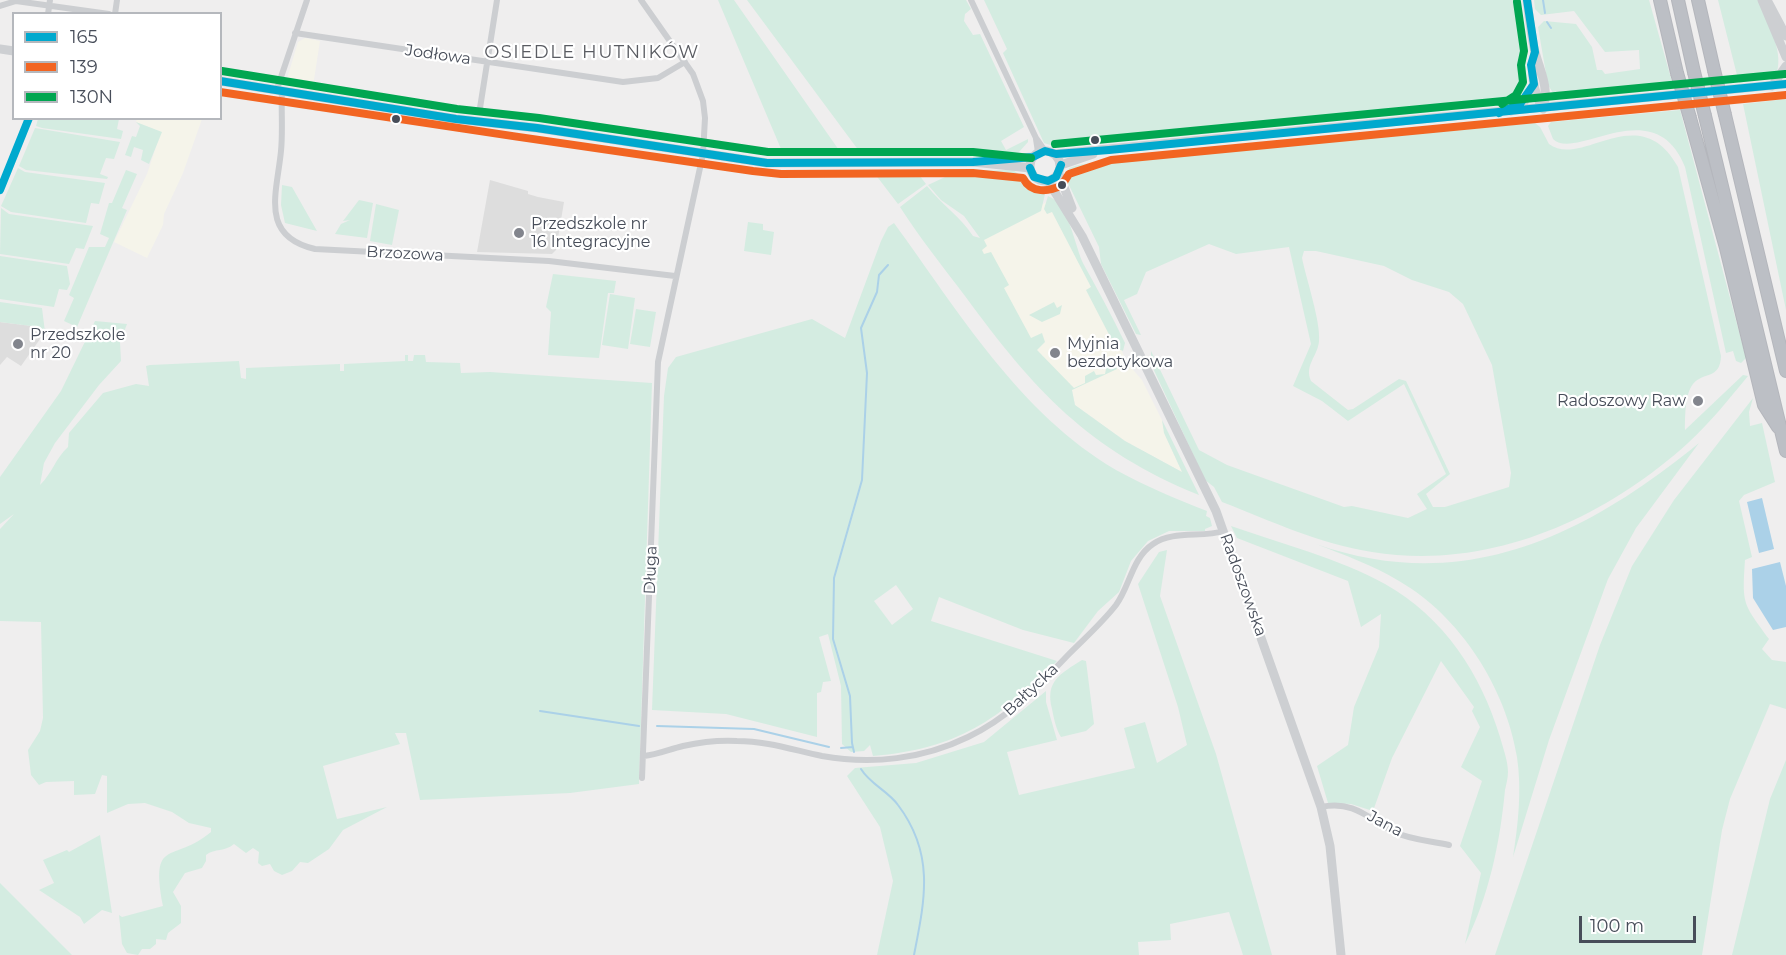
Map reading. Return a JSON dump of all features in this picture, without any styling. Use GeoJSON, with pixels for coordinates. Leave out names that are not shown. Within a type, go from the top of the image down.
{"type":"FeatureCollection","features":[{"type":"Feature","properties":{"kind":"highway"},"geometry":{"type":"LineString","coordinates":[[1660,0],[1677,73],[1756,347]]}},
{"type":"Feature","properties":{"kind":"highway"},"geometry":{"type":"LineString","coordinates":[[1678,0],[1771,420],[1781,431],[1786,451]]}},
{"type":"Feature","properties":{"kind":"highway"},"geometry":{"type":"LineString","coordinates":[[1698,0],[1786,371]]}},
{"type":"Feature","properties":{"kind":"street"},"geometry":{"type":"LineString","coordinates":[[280,90],[295,33],[307,0]]}},
{"type":"Feature","properties":{"kind":"street"},"geometry":{"type":"LineString","coordinates":[[480,108],[497,0]]}},
{"type":"Feature","properties":{"kind":"street"},"geometry":{"type":"LineString","coordinates":[[641,0],[696,80],[705,107],[703,154],[675,276]]}},
{"type":"Feature","properties":{"kind":"street"},"geometry":{"type":"LineString","coordinates":[[971,0],[1036,138],[1038,153],[1030,168]]}},
{"type":"Feature","properties":{"kind":"street"},"geometry":{"type":"LineString","coordinates":[[1527,0],[1535,52],[1541,63],[1546,87],[1543,109]]}},
{"type":"Feature","properties":{"kind":"street"},"geometry":{"type":"LineString","coordinates":[[1762,0],[1786,57]]}},
{"type":"Feature","properties":{"kind":"street"},"geometry":{"type":"LineString","coordinates":[[1767,0],[1786,36]]}},
{"type":"Feature","properties":{"kind":"street"},"geometry":{"type":"LineString","coordinates":[[0,6],[16,1],[50,3],[98,12]]}},
{"type":"Feature","properties":{"kind":"street","name":"Jodłowa"},"geometry":{"type":"LineString","coordinates":[[295,33],[627,82],[658,78],[685,62]]}},
{"type":"Feature","properties":{"kind":"street"},"geometry":{"type":"LineString","coordinates":[[1535,52],[1532,65],[1534,84],[1543,109]]}},
{"type":"Feature","properties":{"kind":"street"},"geometry":{"type":"LineString","coordinates":[[1772,86],[1786,66]]}},
{"type":"Feature","properties":{"kind":"street"},"geometry":{"type":"LineString","coordinates":[[222,81],[456,119],[537,128],[781,164],[973,162],[1030,168]]}},
{"type":"Feature","properties":{"kind":"street"},"geometry":{"type":"LineString","coordinates":[[1508,112],[1524,102],[1534,84]]}},
{"type":"Feature","properties":{"kind":"street"},"geometry":{"type":"LineString","coordinates":[[973,162],[1038,153],[1109,150],[1786,84]]}},
{"type":"Feature","properties":{"kind":"street","name":"Brzozowa"},"geometry":{"type":"LineString","coordinates":[[280,90],[282,130],[275,213],[284,233],[296,243],[315,249],[549,261],[675,276]]}},
{"type":"Feature","properties":{"kind":"street"},"geometry":{"type":"LineString","coordinates":[[0,190],[28,120]]}},
{"type":"Feature","properties":{"kind":"street"},"geometry":{"type":"LineString","coordinates":[[1030,168],[1034,177],[1048,181],[1060,169],[1109,150]]}},
{"type":"Feature","properties":{"kind":"street"},"geometry":{"type":"LineString","coordinates":[[1056,154],[1060,169]]}},
{"type":"Feature","properties":{"kind":"street","name":"Radoszowska"},"geometry":{"type":"LineString","coordinates":[[1060,169],[1082,236]]}},
{"type":"Feature","properties":{"kind":"street","name":"Radoszowska"},"geometry":{"type":"LineString","coordinates":[[1048,181],[1082,236],[1224,531],[1321,807],[1330,846],[1341,955]]}},
{"type":"Feature","properties":{"kind":"street","name":"Długa"},"geometry":{"type":"LineString","coordinates":[[642,778],[658,362],[675,276]]}},
{"type":"Feature","properties":{"kind":"street","name":"Bałtycka"},"geometry":{"type":"LineString","coordinates":[[644,756],[684,746],[724,740],[766,743],[824,756],[859,760],[906,757],[944,747],[998,721],[1030,694],[1117,604],[1136,563],[1147,548],[1171,536],[1201,536],[1224,531]]}},
{"type":"Feature","properties":{"kind":"street","name":"Jana"},"geometry":{"type":"LineString","coordinates":[[1321,807],[1354,809],[1369,814],[1398,833],[1449,844]]}},
{"type":"Feature","properties":{"kind":"shaded area"},"geometry":{"type":"Polygon","coordinates":[[[305,38],[320,41],[313,86],[286,82],[298,42],[305,38]]]}},
{"type":"Feature","properties":{"kind":"shaded area"},"geometry":{"type":"Polygon","coordinates":[[[137,120],[202,120],[183,173],[164,214],[163,225],[147,258],[114,242],[147,174],[161,132],[136,122],[137,120]]]}},
{"type":"Feature","properties":{"kind":"shaded area","name":"Przedszkole nr 16 Integracyjne"},"geometry":{"type":"Polygon","coordinates":[[[490,180],[528,191],[528,194],[538,197],[564,202],[556,250],[552,254],[477,252],[490,180]]]}},
{"type":"Feature","properties":{"kind":"shaded area"},"geometry":{"type":"Polygon","coordinates":[[[1050,200],[1128,364],[1142,380],[1162,420],[1165,435],[1182,472],[1125,441],[1075,405],[1072,390],[954,255],[1050,200]]]}},
{"type":"Feature","properties":{"kind":"shaded area","name":"Przedszkole nr 20"},"geometry":{"type":"Polygon","coordinates":[[[0,322],[40,327],[45,332],[21,366],[7,357],[0,365],[0,322]]]}},
{"type":"Feature","properties":{"kind":"green space"},"geometry":{"type":"Polygon","coordinates":[[[718,0],[734,0],[841,153],[784,156],[718,0]]]}},
{"type":"Feature","properties":{"kind":"green space"},"geometry":{"type":"Polygon","coordinates":[[[747,0],[966,0],[971,9],[965,14],[964,21],[973,35],[980,34],[1024,127],[1001,141],[1006,150],[1028,139],[1028,142],[1019,152],[977,156],[862,155],[747,0]]]}},
{"type":"Feature","properties":{"kind":"green space"},"geometry":{"type":"Polygon","coordinates":[[[984,0],[1521,0],[1527,85],[1518,98],[1509,103],[1492,106],[1132,141],[1115,137],[1069,145],[1052,145],[1044,143],[1003,53],[1007,49],[984,0]]]}},
{"type":"Feature","properties":{"kind":"green space"},"geometry":{"type":"Polygon","coordinates":[[[1534,0],[1649,0],[1674,89],[1568,99],[1555,96],[1548,85],[1538,27],[1544,21],[1576,24],[1592,47],[1597,70],[1602,70],[1605,74],[1640,69],[1639,50],[1605,52],[1574,11],[1541,15],[1535,9],[1534,0]]]}},
{"type":"Feature","properties":{"kind":"green space"},"geometry":{"type":"Polygon","coordinates":[[[1718,0],[1758,0],[1777,49],[1778,68],[1775,77],[1739,83],[1718,0]]]}},
{"type":"Feature","properties":{"kind":"green space"},"geometry":{"type":"Polygon","coordinates":[[[1786,99],[1786,310],[1743,104],[1786,99]]]}},
{"type":"Feature","properties":{"kind":"green space"},"geometry":{"type":"Polygon","coordinates":[[[1680,110],[1746,358],[1741,363],[1736,361],[1733,351],[1726,353],[1685,167],[1671,145],[1655,133],[1636,130],[1564,144],[1553,139],[1548,126],[1551,122],[1680,110]]]}},
{"type":"Feature","properties":{"kind":"green space"},"geometry":{"type":"Polygon","coordinates":[[[38,120],[119,120],[117,129],[123,131],[121,139],[36,126],[38,120]]]}},
{"type":"Feature","properties":{"kind":"green space"},"geometry":{"type":"Polygon","coordinates":[[[136,122],[162,132],[149,164],[141,160],[143,150],[134,147],[131,157],[125,155],[132,136],[136,137],[140,126],[136,122]]]}},
{"type":"Feature","properties":{"kind":"green space"},"geometry":{"type":"Polygon","coordinates":[[[1535,123],[1540,127],[1549,144],[1562,149],[1578,148],[1629,136],[1646,137],[1663,147],[1678,167],[1721,356],[1718,369],[1697,380],[1690,388],[1686,406],[1685,430],[1743,375],[1748,376],[1712,419],[1688,443],[1655,471],[1619,495],[1542,534],[1501,546],[1458,554],[1415,556],[1353,548],[1296,531],[1222,502],[1214,487],[1205,480],[1151,364],[1151,351],[1199,450],[1227,465],[1344,507],[1352,506],[1408,518],[1427,509],[1417,494],[1446,474],[1404,384],[1348,421],[1322,401],[1293,386],[1311,344],[1289,247],[1236,254],[1209,244],[1146,272],[1137,294],[1124,300],[1141,335],[1136,334],[1101,264],[1099,247],[1066,179],[1069,168],[1089,163],[1397,132],[1413,134],[1535,123]],[[1304,251],[1302,258],[1319,333],[1318,346],[1309,370],[1311,381],[1348,410],[1399,379],[1406,381],[1450,474],[1426,494],[1433,507],[1445,507],[1509,487],[1511,473],[1492,365],[1463,304],[1449,292],[1412,280],[1384,266],[1316,251],[1304,251]]]}},
{"type":"Feature","properties":{"kind":"green space"},"geometry":{"type":"Polygon","coordinates":[[[35,128],[120,142],[114,159],[106,158],[100,174],[108,177],[107,179],[26,170],[19,166],[35,128]]]}},
{"type":"Feature","properties":{"kind":"green space"},"geometry":{"type":"Polygon","coordinates":[[[18,168],[25,172],[105,183],[99,204],[91,203],[86,223],[11,212],[1,206],[18,168]]]}},
{"type":"Feature","properties":{"kind":"green space"},"geometry":{"type":"Polygon","coordinates":[[[126,170],[137,174],[122,208],[127,210],[77,327],[64,321],[74,298],[69,295],[89,247],[105,247],[109,238],[100,234],[109,203],[112,203],[126,170]]]}},
{"type":"Feature","properties":{"kind":"green space"},"geometry":{"type":"Polygon","coordinates":[[[1013,170],[1045,194],[1041,211],[984,240],[987,246],[982,250],[984,254],[991,252],[1009,285],[1004,288],[1031,338],[1042,333],[1045,342],[1037,350],[1074,388],[1085,383],[1085,376],[1094,371],[1096,375],[1105,374],[1106,369],[1102,367],[1114,363],[1117,369],[1072,390],[1075,405],[1125,441],[1182,472],[1164,433],[1162,420],[1199,495],[1125,458],[1066,414],[1040,388],[990,330],[900,207],[927,186],[973,236],[980,238],[964,216],[941,200],[928,185],[958,171],[1013,170]]]}},
{"type":"Feature","properties":{"kind":"green space"},"geometry":{"type":"Polygon","coordinates":[[[876,171],[916,171],[926,184],[898,204],[875,174],[876,171]]]}},
{"type":"Feature","properties":{"kind":"green space"},"geometry":{"type":"Polygon","coordinates":[[[282,185],[292,187],[317,231],[285,223],[281,205],[282,185]]]}},
{"type":"Feature","properties":{"kind":"green space"},"geometry":{"type":"Polygon","coordinates":[[[1048,196],[1062,207],[1080,257],[1125,343],[1123,351],[1116,348],[1086,290],[1091,287],[1052,212],[1047,214],[1044,209],[1048,196]]]}},
{"type":"Feature","properties":{"kind":"green space"},"geometry":{"type":"Polygon","coordinates":[[[359,200],[373,203],[367,238],[335,234],[341,224],[350,220],[343,221],[359,200]]]}},
{"type":"Feature","properties":{"kind":"green space"},"geometry":{"type":"Polygon","coordinates":[[[376,204],[399,210],[392,245],[370,241],[376,204]]]}},
{"type":"Feature","properties":{"kind":"green space"},"geometry":{"type":"Polygon","coordinates":[[[1,208],[9,214],[93,226],[84,249],[76,248],[69,264],[0,254],[1,208]]]}},
{"type":"Feature","properties":{"kind":"green space"},"geometry":{"type":"Polygon","coordinates":[[[748,222],[763,224],[763,230],[774,232],[771,255],[744,251],[748,222]]]}},
{"type":"Feature","properties":{"kind":"green space"},"geometry":{"type":"Polygon","coordinates":[[[894,223],[993,358],[1050,420],[1081,447],[1116,470],[1207,511],[1206,516],[1210,518],[1212,526],[1205,531],[1169,531],[1148,541],[1131,561],[1119,592],[1098,611],[1074,643],[1023,630],[939,597],[931,621],[1057,661],[1016,700],[995,715],[975,728],[929,746],[873,756],[870,745],[864,751],[851,752],[842,744],[841,686],[828,634],[819,637],[831,681],[823,682],[821,692],[817,693],[817,737],[726,714],[652,710],[664,396],[668,368],[676,357],[812,319],[845,338],[888,227],[894,223]],[[896,585],[874,601],[892,625],[913,609],[896,585]]]}},
{"type":"Feature","properties":{"kind":"green space"},"geometry":{"type":"Polygon","coordinates":[[[0,256],[67,266],[70,284],[67,290],[59,289],[54,307],[0,299],[0,256]]]}},
{"type":"Feature","properties":{"kind":"green space"},"geometry":{"type":"Polygon","coordinates":[[[553,274],[616,281],[614,293],[608,293],[599,358],[548,355],[551,312],[546,307],[553,274]]]}},
{"type":"Feature","properties":{"kind":"green space"},"geometry":{"type":"Polygon","coordinates":[[[610,294],[635,298],[628,349],[602,345],[610,294]]]}},
{"type":"Feature","properties":{"kind":"green space"},"geometry":{"type":"Polygon","coordinates":[[[0,302],[42,308],[45,332],[39,327],[0,322],[0,302]]]}},
{"type":"Feature","properties":{"kind":"green space"},"geometry":{"type":"Polygon","coordinates":[[[1054,302],[1057,308],[1062,305],[1060,314],[1042,322],[1029,315],[1054,302]]]}},
{"type":"Feature","properties":{"kind":"green space"},"geometry":{"type":"Polygon","coordinates":[[[636,309],[656,312],[650,347],[630,344],[636,309]]]}},
{"type":"Feature","properties":{"kind":"green space"},"geometry":{"type":"Polygon","coordinates":[[[95,321],[127,324],[120,342],[121,361],[99,385],[55,443],[44,463],[40,485],[68,447],[69,433],[103,393],[136,384],[149,386],[146,366],[150,365],[239,361],[241,378],[246,379],[246,368],[340,364],[340,371],[344,371],[344,364],[405,361],[405,355],[408,355],[408,361],[413,361],[414,355],[425,355],[426,362],[460,363],[461,373],[490,372],[652,383],[639,784],[570,793],[420,800],[406,733],[395,733],[400,744],[323,766],[337,819],[387,807],[343,830],[329,849],[308,863],[300,862],[292,871],[282,875],[274,871],[270,864],[262,866],[258,863],[259,852],[253,848],[246,853],[234,844],[209,853],[206,855],[202,868],[185,873],[173,892],[181,906],[181,923],[168,933],[166,940],[156,939],[156,944],[150,949],[142,949],[138,955],[127,953],[122,944],[119,915],[122,917],[163,906],[160,884],[162,860],[211,832],[211,828],[189,823],[172,812],[145,803],[128,804],[107,813],[107,776],[102,775],[95,794],[74,795],[74,781],[46,782],[39,785],[31,775],[28,750],[40,731],[43,718],[41,622],[0,621],[0,529],[14,514],[0,524],[0,477],[61,391],[95,321]]]}},
{"type":"Feature","properties":{"kind":"green space"},"geometry":{"type":"Polygon","coordinates":[[[1753,398],[1749,412],[1750,426],[1762,423],[1775,482],[1744,495],[1739,501],[1752,557],[1745,560],[1744,595],[1749,610],[1769,639],[1762,649],[1772,660],[1786,662],[1786,709],[1770,704],[1730,799],[1722,830],[1702,955],[1495,955],[1600,645],[1632,566],[1674,500],[1753,398]]]}},
{"type":"Feature","properties":{"kind":"green space"},"geometry":{"type":"Polygon","coordinates":[[[1699,443],[1636,528],[1608,579],[1549,740],[1513,857],[1519,795],[1517,757],[1502,705],[1477,656],[1442,614],[1421,596],[1379,570],[1316,544],[1370,558],[1422,563],[1472,559],[1520,548],[1567,530],[1612,505],[1656,476],[1699,443]]]}},
{"type":"Feature","properties":{"kind":"green space"},"geometry":{"type":"Polygon","coordinates":[[[1231,526],[1329,559],[1385,584],[1406,597],[1442,630],[1458,649],[1471,670],[1492,714],[1505,754],[1508,772],[1492,869],[1481,907],[1465,944],[1481,873],[1460,846],[1482,781],[1461,767],[1480,727],[1472,711],[1474,707],[1441,661],[1392,758],[1373,811],[1351,804],[1328,803],[1317,766],[1348,745],[1354,707],[1379,647],[1381,614],[1361,627],[1348,581],[1237,538],[1231,526]]]}},
{"type":"Feature","properties":{"kind":"green space"},"geometry":{"type":"Polygon","coordinates":[[[1167,550],[1160,596],[1216,754],[1272,955],[1243,955],[1229,912],[1170,924],[1171,940],[1138,942],[1139,955],[877,955],[893,881],[880,827],[847,776],[855,768],[916,763],[984,742],[1046,691],[1046,702],[1057,740],[1007,752],[1019,795],[1135,768],[1124,728],[1145,722],[1157,763],[1187,745],[1178,707],[1138,584],[1159,552],[1167,550]]]}},
{"type":"Feature","properties":{"kind":"green space"},"geometry":{"type":"Polygon","coordinates":[[[1082,660],[1086,661],[1094,724],[1086,731],[1061,737],[1056,727],[1050,699],[1051,692],[1056,679],[1082,660]]]}},
{"type":"Feature","properties":{"kind":"green space"},"geometry":{"type":"Polygon","coordinates":[[[1786,760],[1786,955],[1732,955],[1770,799],[1786,760]]]}},
{"type":"Feature","properties":{"kind":"green space"},"geometry":{"type":"Polygon","coordinates":[[[100,835],[112,913],[102,910],[84,924],[80,917],[39,890],[54,883],[43,860],[67,850],[69,852],[100,835]]]}},
{"type":"Feature","properties":{"kind":"green space"},"geometry":{"type":"Polygon","coordinates":[[[0,883],[72,955],[0,955],[0,883]]]}},
{"type":"Feature","properties":{"kind":"water"},"geometry":{"type":"Polygon","coordinates":[[[1762,498],[1774,549],[1759,553],[1747,502],[1762,498]]]}},
{"type":"Feature","properties":{"kind":"water"},"geometry":{"type":"Polygon","coordinates":[[[1780,562],[1786,586],[1786,627],[1773,630],[1753,598],[1752,569],[1780,562]]]}},
{"type":"Feature","properties":{"kind":"waterway"},"geometry":{"type":"LineString","coordinates":[[1543,0],[1545,13]]}},
{"type":"Feature","properties":{"kind":"waterway"},"geometry":{"type":"LineString","coordinates":[[1547,22],[1551,28]]}},
{"type":"Feature","properties":{"kind":"waterway"},"geometry":{"type":"LineString","coordinates":[[854,752],[850,696],[833,639],[834,578],[862,480],[867,373],[861,328],[877,292],[879,275],[888,265]]}},
{"type":"Feature","properties":{"kind":"waterway"},"geometry":{"type":"LineString","coordinates":[[540,711],[639,726]]}},
{"type":"Feature","properties":{"kind":"waterway"},"geometry":{"type":"LineString","coordinates":[[657,726],[754,729],[829,747]]}},
{"type":"Feature","properties":{"kind":"waterway"},"geometry":{"type":"LineString","coordinates":[[841,748],[853,747]]}},
{"type":"Feature","properties":{"kind":"waterway"},"geometry":{"type":"LineString","coordinates":[[861,769],[898,805],[918,841],[924,877],[924,896],[914,955]]}},
{"type":"Feature","properties":{"kind":"transit line","name":"165"},"geometry":{"type":"LineString","coordinates":[[1499,113],[1520,104],[1534,84],[1531,65],[1535,52],[1527,0]]}},
{"type":"Feature","properties":{"kind":"transit line","name":"130N"},"geometry":{"type":"LineString","coordinates":[[1502,104],[1516,95],[1523,82],[1521,65],[1524,51],[1517,2]]}},
{"type":"Feature","properties":{"kind":"transit line","name":"130N"},"geometry":{"type":"LineString","coordinates":[[222,71],[457,109],[539,118],[768,152],[973,152],[1031,158]]}},
{"type":"Feature","properties":{"kind":"transit line","name":"130N"},"geometry":{"type":"LineString","coordinates":[[1055,144],[1785,74]]}},
{"type":"Feature","properties":{"kind":"transit line","name":"165"},"geometry":{"type":"LineString","coordinates":[[222,81],[456,119],[537,128],[767,163],[973,162],[1033,157],[1045,151],[1056,154],[1109,150],[1786,84]]}},
{"type":"Feature","properties":{"kind":"transit line","name":"139"},"geometry":{"type":"LineString","coordinates":[[222,92],[753,171],[781,174],[973,173],[1023,178],[1031,187],[1041,190],[1062,185],[1069,174],[1111,160],[1786,95]]}},
{"type":"Feature","properties":{"kind":"transit line","name":"165"},"geometry":{"type":"LineString","coordinates":[[0,190],[28,120]]}},
{"type":"Feature","properties":{"kind":"transit line","name":"165"},"geometry":{"type":"LineString","coordinates":[[1030,168],[1034,177],[1048,181],[1056,177],[1061,165]]}},
{"type":"Feature","properties":{"kind":"place","name":"Przedszkole nr 16 Integracyjne"},"geometry":{"type":"Point","coordinates":[519,233]}},
{"type":"Feature","properties":{"kind":"place","name":"Przedszkole nr 20"},"geometry":{"type":"Point","coordinates":[18,344]}},
{"type":"Feature","properties":{"kind":"place","name":"Myjnia bezdotykowa"},"geometry":{"type":"Point","coordinates":[1055,353]}},
{"type":"Feature","properties":{"kind":"place","name":"Radoszowy Raw"},"geometry":{"type":"Point","coordinates":[1698,401]}},
{"type":"Feature","properties":{"kind":"district","name":"OSIEDLE HUTNIKÓW"},"geometry":{"type":"Point","coordinates":[592,53]}}]}
